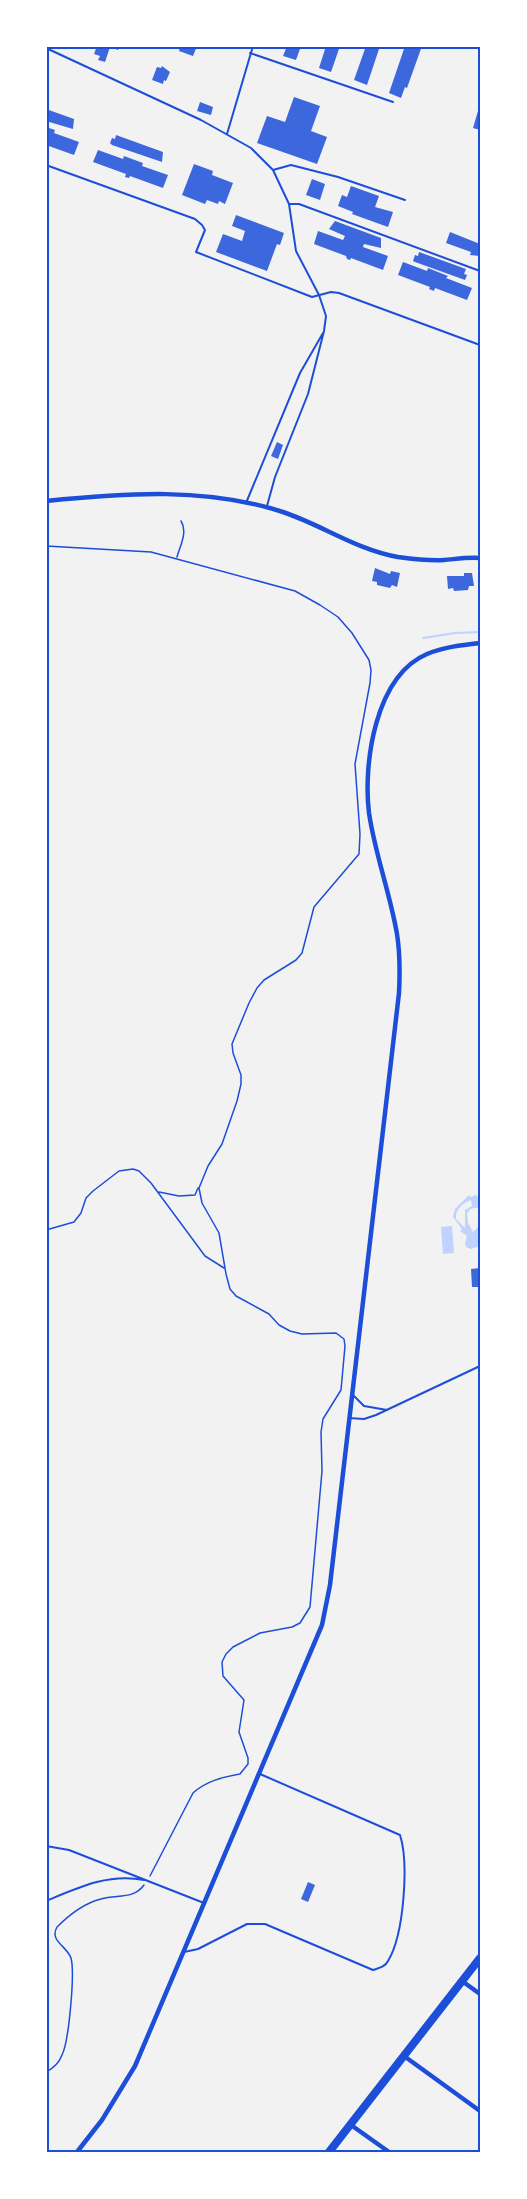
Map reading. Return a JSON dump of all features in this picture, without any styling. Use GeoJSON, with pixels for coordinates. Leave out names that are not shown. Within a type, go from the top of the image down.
{"type":"FeatureCollection","features":[{"type":"Feature","properties":{"kind":"main road"},"geometry":{"type":"LineString","coordinates":[[329,2152],[480,1958]]}},
{"type":"Feature","properties":{"kind":"street"},"geometry":{"type":"LineString","coordinates":[[46,501],[156,493],[184,494],[267,508],[305,520],[360,546],[385,554],[429,560],[480,558]]}},
{"type":"Feature","properties":{"kind":"street"},"geometry":{"type":"LineString","coordinates":[[77,2152],[102,2120],[135,2066],[316,1642],[324,1616],[330,1585],[399,993],[397,933],[373,836],[369,810],[371,757],[384,701],[389,689],[404,670],[427,654],[448,647],[480,643]]}},
{"type":"Feature","properties":{"kind":"street"},"geometry":{"type":"LineString","coordinates":[[462,1981],[480,1994]]}},
{"type":"Feature","properties":{"kind":"street"},"geometry":{"type":"LineString","coordinates":[[404,2056],[480,2111]]}},
{"type":"Feature","properties":{"kind":"street"},"geometry":{"type":"LineString","coordinates":[[351,2125],[389,2152]]}},
{"type":"Feature","properties":{"kind":"lane"},"geometry":{"type":"LineString","coordinates":[[227,134],[253,46]]}},
{"type":"Feature","properties":{"kind":"lane"},"geometry":{"type":"LineString","coordinates":[[46,48],[201,120],[251,148],[273,170],[289,204],[296,251],[319,295],[326,316],[308,394],[275,477],[267,508]]}},
{"type":"Feature","properties":{"kind":"lane"},"geometry":{"type":"LineString","coordinates":[[250,53],[393,102]]}},
{"type":"Feature","properties":{"kind":"lane"},"geometry":{"type":"LineString","coordinates":[[46,165],[195,219],[204,230],[196,252],[312,297],[339,292],[480,345]]}},
{"type":"Feature","properties":{"kind":"lane"},"geometry":{"type":"LineString","coordinates":[[273,170],[291,165],[338,177],[405,200]]}},
{"type":"Feature","properties":{"kind":"lane"},"geometry":{"type":"LineString","coordinates":[[289,204],[299,204],[480,271]]}},
{"type":"Feature","properties":{"kind":"lane"},"geometry":{"type":"LineString","coordinates":[[246,503],[300,373],[324,331]]}},
{"type":"Feature","properties":{"kind":"lane"},"geometry":{"type":"LineString","coordinates":[[349,1418],[363,1419],[387,1410],[480,1366]]}},
{"type":"Feature","properties":{"kind":"lane"},"geometry":{"type":"LineString","coordinates":[[352,1393],[364,1406],[387,1410]]}},
{"type":"Feature","properties":{"kind":"lane"},"geometry":{"type":"LineString","coordinates":[[184,1952],[198,1949],[247,1924],[264,1924],[372,1970],[381,1968],[388,1962],[396,1943],[404,1900],[404,1846],[400,1835],[260,1774]]}},
{"type":"Feature","properties":{"kind":"lane"},"geometry":{"type":"LineString","coordinates":[[46,1846],[69,1850],[205,1904]]}},
{"type":"Feature","properties":{"kind":"lane"},"geometry":{"type":"LineString","coordinates":[[46,1901],[85,1885],[116,1877],[147,1881]]}},
{"type":"Feature","properties":{"kind":"path"},"geometry":{"type":"LineString","coordinates":[[176,558],[184,535],[184,525],[181,521]]}},
{"type":"Feature","properties":{"kind":"path"},"geometry":{"type":"LineString","coordinates":[[46,546],[151,552],[295,591],[320,604],[338,617],[352,633],[369,660],[371,670],[355,764],[360,834],[359,854],[314,907],[302,953],[296,960],[264,980],[253,995],[232,1044],[241,1075],[237,1101],[222,1144],[208,1166],[195,1195],[188,1197],[158,1192]]}},
{"type":"Feature","properties":{"kind":"path"},"geometry":{"type":"LineString","coordinates":[[46,1230],[74,1222],[81,1213],[86,1198],[119,1171],[126,1169],[139,1171],[158,1192],[205,1256],[225,1269]]}},
{"type":"Feature","properties":{"kind":"path"},"geometry":{"type":"LineString","coordinates":[[46,2072],[58,2063],[66,2048],[70,2015],[72,1962],[67,1950],[55,1938],[57,1927],[93,1901],[138,1893],[147,1881],[193,1793],[221,1777],[240,1774],[248,1764],[239,1732],[244,1700],[223,1676],[222,1662],[233,1647],[260,1633],[292,1628],[300,1623],[310,1606],[322,1478],[321,1432],[323,1419],[341,1390],[344,1378],[345,1346],[341,1336],[336,1333],[302,1334],[290,1331],[279,1325],[269,1314],[236,1296],[230,1289],[219,1233],[202,1203],[199,1188]]}},
{"type":"Feature","properties":{"kind":"water"},"geometry":{"type":"Polygon","coordinates":[[[469,1195],[470,1197],[476,1195],[480,1199],[480,1207],[470,1209],[467,1214],[468,1223],[473,1232],[480,1225],[480,1246],[471,1249],[466,1247],[467,1236],[460,1231],[462,1229],[453,1217],[455,1209],[469,1195]],[[471,1200],[462,1205],[457,1212],[456,1219],[465,1228],[465,1210],[472,1206],[471,1200]]]}},
{"type":"Feature","properties":{"kind":"water"},"geometry":{"type":"Polygon","coordinates":[[[452,1226],[454,1253],[443,1254],[441,1227],[452,1226]]]}},
{"type":"Feature","properties":{"kind":"building"},"geometry":{"type":"Polygon","coordinates":[[[97,46],[120,46],[118,50],[110,47],[105,62],[98,60],[100,56],[94,54],[97,46]]]}},
{"type":"Feature","properties":{"kind":"building"},"geometry":{"type":"Polygon","coordinates":[[[180,46],[197,46],[193,56],[179,51],[180,46]]]}},
{"type":"Feature","properties":{"kind":"building"},"geometry":{"type":"Polygon","coordinates":[[[287,46],[301,46],[296,60],[283,56],[287,46]]]}},
{"type":"Feature","properties":{"kind":"building"},"geometry":{"type":"Polygon","coordinates":[[[326,46],[340,46],[331,72],[319,68],[326,46]]]}},
{"type":"Feature","properties":{"kind":"building"},"geometry":{"type":"Polygon","coordinates":[[[366,46],[380,46],[367,85],[354,80],[366,46]]]}},
{"type":"Feature","properties":{"kind":"building"},"geometry":{"type":"Polygon","coordinates":[[[405,46],[422,46],[407,88],[405,87],[401,98],[389,93],[405,46]]]}},
{"type":"Feature","properties":{"kind":"building"},"geometry":{"type":"Polygon","coordinates":[[[162,66],[170,72],[163,84],[152,80],[157,67],[162,66]]]}},
{"type":"Feature","properties":{"kind":"building"},"geometry":{"type":"Polygon","coordinates":[[[294,97],[320,106],[311,131],[327,137],[317,164],[257,143],[267,116],[285,122],[294,97]]]}},
{"type":"Feature","properties":{"kind":"building"},"geometry":{"type":"Polygon","coordinates":[[[200,102],[213,107],[211,115],[197,111],[200,102]]]}},
{"type":"Feature","properties":{"kind":"building"},"geometry":{"type":"Polygon","coordinates":[[[480,104],[480,130],[473,128],[480,104]]]}},
{"type":"Feature","properties":{"kind":"building"},"geometry":{"type":"Polygon","coordinates":[[[46,109],[74,119],[73,129],[46,121],[46,109]]]}},
{"type":"Feature","properties":{"kind":"building"},"geometry":{"type":"Polygon","coordinates":[[[46,127],[55,130],[54,133],[79,142],[74,155],[46,145],[46,127]]]}},
{"type":"Feature","properties":{"kind":"building"},"geometry":{"type":"Polygon","coordinates":[[[116,135],[163,152],[162,162],[112,145],[110,143],[112,138],[115,139],[116,135]]]}},
{"type":"Feature","properties":{"kind":"building"},"geometry":{"type":"Polygon","coordinates":[[[98,150],[123,159],[124,156],[143,163],[142,166],[168,175],[163,188],[130,176],[125,177],[126,174],[93,162],[98,150]]]}},
{"type":"Feature","properties":{"kind":"building"},"geometry":{"type":"Polygon","coordinates":[[[194,164],[213,171],[212,175],[233,183],[225,204],[207,200],[205,204],[182,195],[194,164]]]}},
{"type":"Feature","properties":{"kind":"building"},"geometry":{"type":"Polygon","coordinates":[[[312,179],[325,184],[320,200],[306,195],[312,179]]]}},
{"type":"Feature","properties":{"kind":"building"},"geometry":{"type":"Polygon","coordinates":[[[351,186],[379,196],[375,207],[393,212],[388,227],[352,214],[353,212],[338,206],[342,195],[347,197],[351,186]]]}},
{"type":"Feature","properties":{"kind":"building"},"geometry":{"type":"Polygon","coordinates":[[[236,215],[284,233],[280,245],[277,244],[267,271],[216,252],[223,234],[242,241],[245,231],[232,226],[236,215]]]}},
{"type":"Feature","properties":{"kind":"building"},"geometry":{"type":"Polygon","coordinates":[[[335,221],[381,238],[381,248],[364,244],[363,247],[388,256],[383,270],[351,258],[347,259],[346,256],[314,244],[318,231],[343,240],[345,236],[329,229],[335,221]]]}},
{"type":"Feature","properties":{"kind":"building"},"geometry":{"type":"Polygon","coordinates":[[[450,232],[480,244],[480,256],[470,255],[471,252],[446,243],[450,232]]]}},
{"type":"Feature","properties":{"kind":"building"},"geometry":{"type":"Polygon","coordinates":[[[419,252],[466,269],[465,280],[413,261],[419,252]]]}},
{"type":"Feature","properties":{"kind":"building"},"geometry":{"type":"Polygon","coordinates":[[[403,262],[427,271],[428,268],[472,288],[467,300],[435,288],[434,291],[429,289],[430,287],[398,275],[403,262]]]}},
{"type":"Feature","properties":{"kind":"building"},"geometry":{"type":"Polygon","coordinates":[[[277,442],[283,445],[278,459],[271,456],[277,442]]]}},
{"type":"Feature","properties":{"kind":"building"},"geometry":{"type":"Polygon","coordinates":[[[375,568],[390,574],[391,571],[400,573],[397,587],[377,585],[377,582],[372,581],[375,568]]]}},
{"type":"Feature","properties":{"kind":"building"},"geometry":{"type":"Polygon","coordinates":[[[464,573],[472,573],[474,586],[469,586],[468,590],[448,589],[447,576],[464,576],[464,573]]]}},
{"type":"Feature","properties":{"kind":"building"},"geometry":{"type":"Polygon","coordinates":[[[480,1268],[480,1287],[472,1287],[471,1269],[480,1268]]]}},
{"type":"Feature","properties":{"kind":"building"},"geometry":{"type":"Polygon","coordinates":[[[308,1882],[315,1885],[308,1902],[301,1899],[308,1882]]]}},
{"type":"Feature","properties":{"kind":"waterway"},"geometry":{"type":"LineString","coordinates":[[423,638],[480,632]]}}]}
